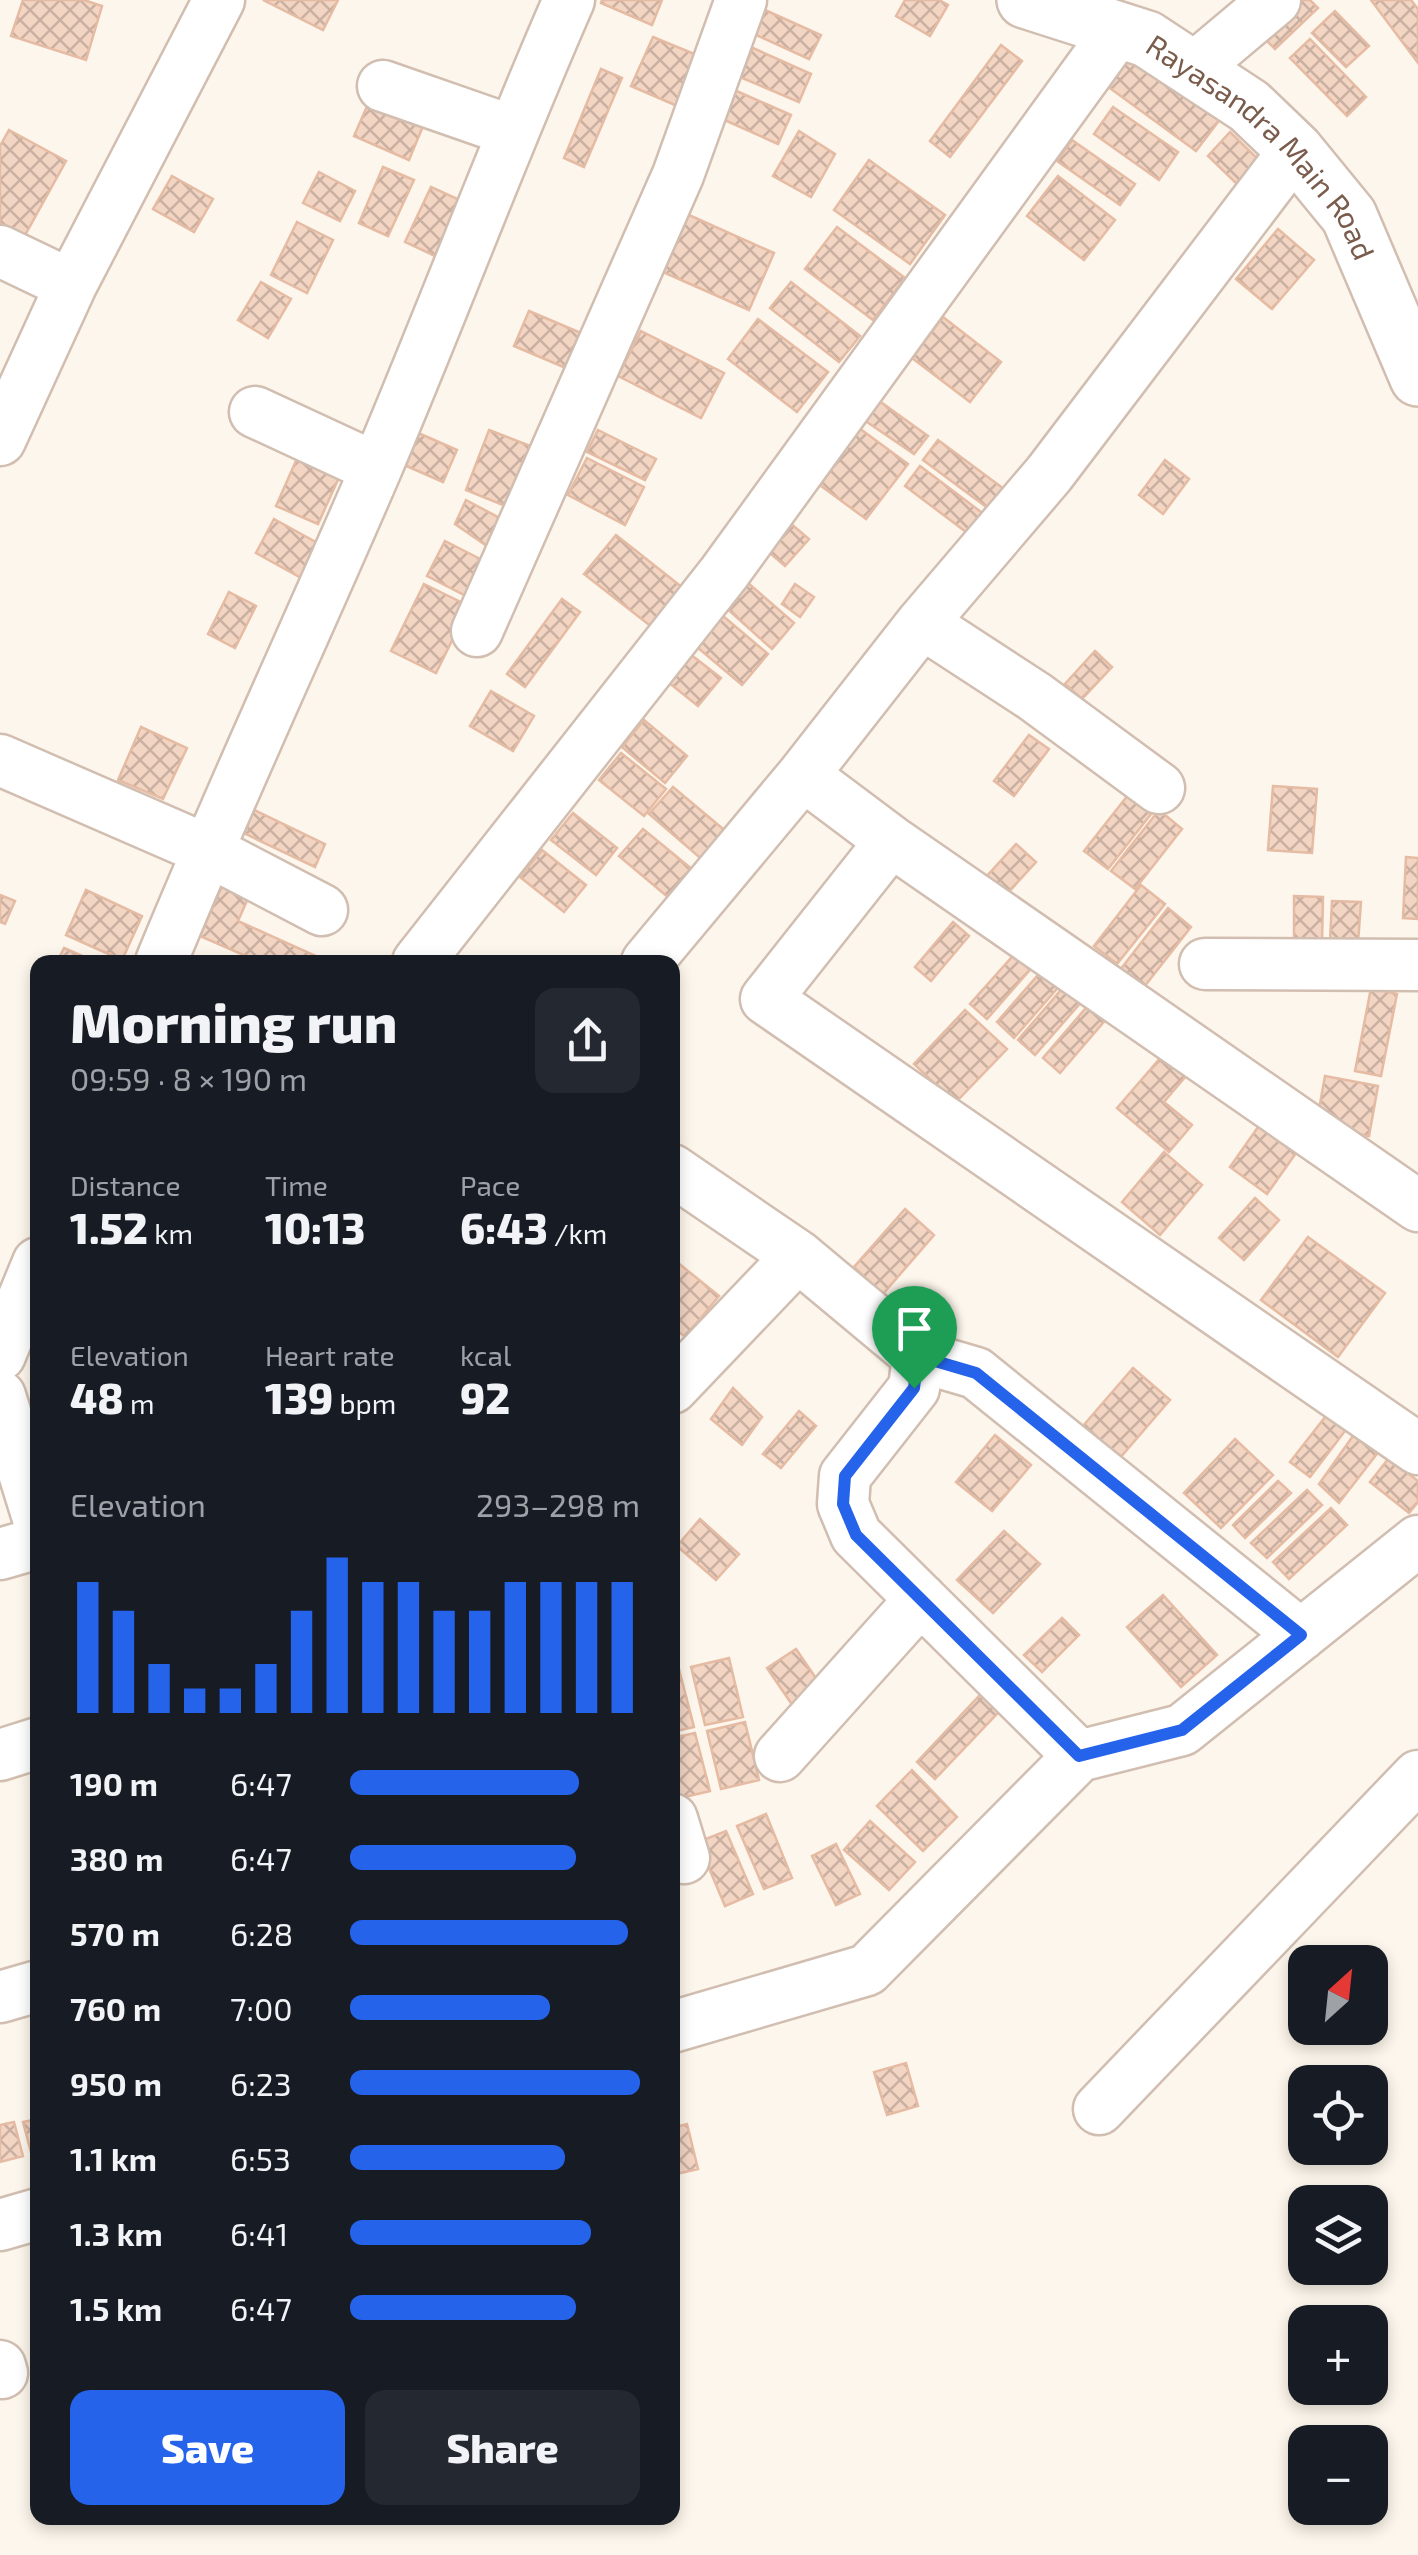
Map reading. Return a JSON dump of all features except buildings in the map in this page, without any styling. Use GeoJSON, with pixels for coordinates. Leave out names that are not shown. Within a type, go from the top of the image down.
{"type":"FeatureCollection","features":[{"type":"Feature","properties":{"kind":"street"},"geometry":{"type":"LineString","coordinates":[[0,440],[71,286],[219,0]]}},
{"type":"Feature","properties":{"kind":"street"},"geometry":{"type":"LineString","coordinates":[[164,955],[206,850],[376,468],[569,0]]}},
{"type":"Feature","properties":{"kind":"street"},"geometry":{"type":"LineString","coordinates":[[477,631],[678,175],[741,0]]}},
{"type":"Feature","properties":{"kind":"street","name":"Rayasandra Main Road"},"geometry":{"type":"LineString","coordinates":[[1025,0],[1147,39],[1249,106],[1295,150],[1349,216],[1418,378]]}},
{"type":"Feature","properties":{"kind":"street"},"geometry":{"type":"LineString","coordinates":[[1194,70],[1275,0]]}},
{"type":"Feature","properties":{"kind":"street"},"geometry":{"type":"LineString","coordinates":[[424,955],[724,573],[1118,30]]}},
{"type":"Feature","properties":{"kind":"street"},"geometry":{"type":"LineString","coordinates":[[384,86],[512,132]]}},
{"type":"Feature","properties":{"kind":"street"},"geometry":{"type":"LineString","coordinates":[[653,955],[1048,474],[1295,150]]}},
{"type":"Feature","properties":{"kind":"street"},"geometry":{"type":"LineString","coordinates":[[0,251],[71,286]]}},
{"type":"Feature","properties":{"kind":"street"},"geometry":{"type":"LineString","coordinates":[[255,412],[376,468]]}},
{"type":"Feature","properties":{"kind":"street"},"geometry":{"type":"LineString","coordinates":[[922,623],[1034,696],[1159,788]]}},
{"type":"Feature","properties":{"kind":"street"},"geometry":{"type":"LineString","coordinates":[[2,766],[206,850],[322,910]]}},
{"type":"Feature","properties":{"kind":"street"},"geometry":{"type":"LineString","coordinates":[[803,775],[891,841],[1418,1206]]}},
{"type":"Feature","properties":{"kind":"street"},"geometry":{"type":"LineString","coordinates":[[891,841],[766,999],[1418,1449]]}},
{"type":"Feature","properties":{"kind":"street"},"geometry":{"type":"LineString","coordinates":[[1205,964],[1418,965]]}},
{"type":"Feature","properties":{"kind":"street"},"geometry":{"type":"LineString","coordinates":[[680,1175],[798,1256],[918,1356],[976,1373],[1301,1635]]}},
{"type":"Feature","properties":{"kind":"street"},"geometry":{"type":"LineString","coordinates":[[680,1380],[798,1256]]}},
{"type":"Feature","properties":{"kind":"street"},"geometry":{"type":"LineString","coordinates":[[0,1355],[30,1282]]}},
{"type":"Feature","properties":{"kind":"street"},"geometry":{"type":"LineString","coordinates":[[918,1356],[914,1388],[845,1476],[843,1504],[856,1535],[1079,1756]]}},
{"type":"Feature","properties":{"kind":"street"},"geometry":{"type":"LineString","coordinates":[[0,1396],[30,1492]]}},
{"type":"Feature","properties":{"kind":"street"},"geometry":{"type":"LineString","coordinates":[[680,2025],[867,1970],[1079,1756],[1182,1730],[1418,1541]]}},
{"type":"Feature","properties":{"kind":"street"},"geometry":{"type":"LineString","coordinates":[[0,1554],[30,1545]]}},
{"type":"Feature","properties":{"kind":"street"},"geometry":{"type":"LineString","coordinates":[[780,1756],[921,1599]]}},
{"type":"Feature","properties":{"kind":"street"},"geometry":{"type":"LineString","coordinates":[[0,1755],[30,1746]]}},
{"type":"Feature","properties":{"kind":"street"},"geometry":{"type":"LineString","coordinates":[[1099,2109],[1418,1776]]}},
{"type":"Feature","properties":{"kind":"street"},"geometry":{"type":"LineString","coordinates":[[0,1997],[30,1988]]}},
{"type":"Feature","properties":{"kind":"street"},"geometry":{"type":"LineString","coordinates":[[0,2225],[30,2216]]}},
{"type":"Feature","properties":{"kind":"route"},"geometry":{"type":"LineString","coordinates":[[918,1356],[976,1373],[1301,1635],[1182,1730],[1079,1756],[856,1535],[843,1504],[845,1476],[914,1388],[918,1356]]}}]}
